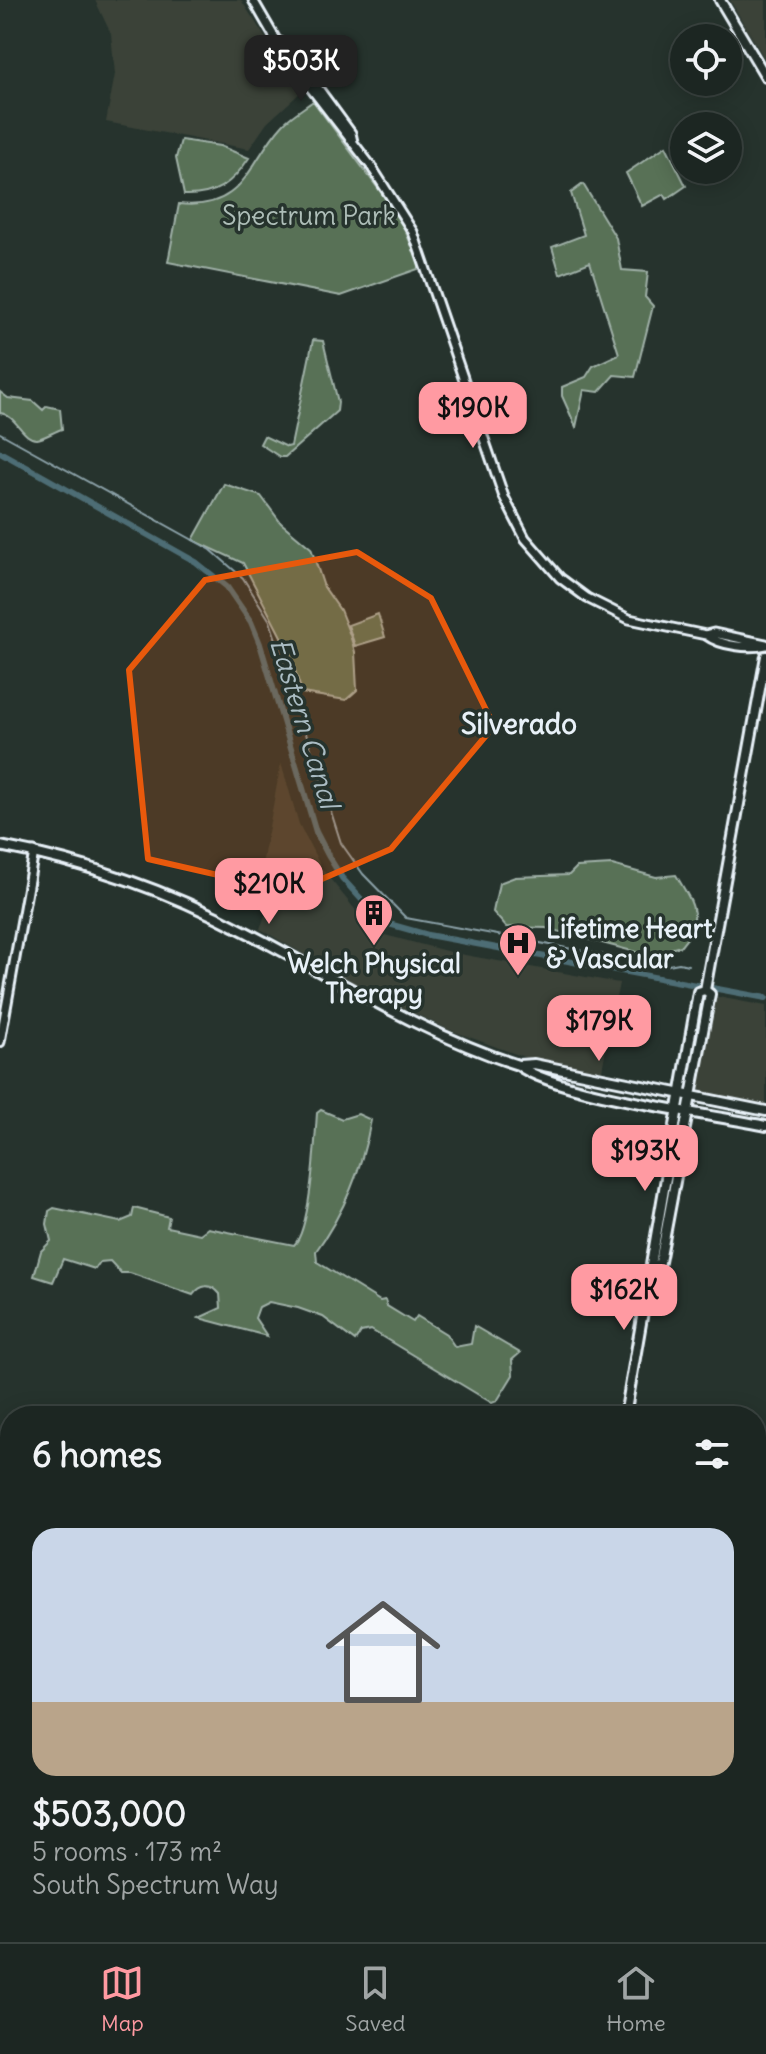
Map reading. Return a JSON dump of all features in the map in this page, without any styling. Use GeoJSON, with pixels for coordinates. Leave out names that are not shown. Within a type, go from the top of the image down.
{"type":"FeatureCollection","features":[{"type":"Feature","properties":{"kind":"main road"},"geometry":{"type":"LineString","coordinates":[[720,0],[766,77]]}},
{"type":"Feature","properties":{"kind":"main road"},"geometry":{"type":"LineString","coordinates":[[627,1406],[651,1275],[649,1262],[676,1108],[698,992],[705,987],[766,656]]}},
{"type":"Feature","properties":{"kind":"main road"},"geometry":{"type":"LineString","coordinates":[[0,846],[34,852],[136,883],[198,908],[409,1022],[518,1065],[528,1073],[573,1086],[766,1126]]}},
{"type":"Feature","properties":{"kind":"main road"},"geometry":{"type":"LineString","coordinates":[[651,1275],[660,1262],[689,1110],[710,994],[705,987]]}},
{"type":"Feature","properties":{"kind":"main road"},"geometry":{"type":"LineString","coordinates":[[518,1065],[534,1064],[679,1096],[766,1111]]}},
{"type":"Feature","properties":{"kind":"street"},"geometry":{"type":"LineString","coordinates":[[253,0],[278,41],[345,137],[353,142],[413,232],[504,497],[525,538],[560,578],[587,598],[643,623],[706,635],[714,633],[766,645]]}},
{"type":"Feature","properties":{"kind":"street"},"geometry":{"type":"LineString","coordinates":[[0,1042],[34,852]]}},
{"type":"Feature","properties":{"kind":"highlighted area"},"geometry":{"type":"Polygon","coordinates":[[[357,552],[431,598],[494,726],[391,849],[292,892],[148,859],[129,670],[205,580],[357,552]]]}},
{"type":"Feature","properties":{"kind":"shaded area"},"geometry":{"type":"Polygon","coordinates":[[[95,0],[241,0],[301,92],[267,123],[249,149],[106,122],[115,74],[111,34],[95,0]]]}},
{"type":"Feature","properties":{"kind":"shaded area"},"geometry":{"type":"Polygon","coordinates":[[[730,0],[766,0],[766,61],[749,33],[730,0]]]}},
{"type":"Feature","properties":{"kind":"shaded area"},"geometry":{"type":"Polygon","coordinates":[[[281,763],[299,824],[322,869],[358,913],[381,934],[454,953],[619,983],[602,1070],[589,1074],[535,1061],[447,1029],[364,989],[260,929],[271,899],[256,896],[281,763]]]}},
{"type":"Feature","properties":{"kind":"shaded area"},"geometry":{"type":"Polygon","coordinates":[[[713,996],[766,1006],[766,1105],[704,1094],[699,1089],[713,996]]]}},
{"type":"Feature","properties":{"kind":"green space","name":"Spectrum Park"},"geometry":{"type":"Polygon","coordinates":[[[313,101],[400,218],[421,268],[341,296],[168,262],[179,204],[219,200],[232,191],[284,123],[313,101]]]}},
{"type":"Feature","properties":{"kind":"green space"},"geometry":{"type":"Polygon","coordinates":[[[181,140],[220,146],[249,158],[222,187],[184,195],[176,158],[181,140]]]}},
{"type":"Feature","properties":{"kind":"green space"},"geometry":{"type":"Polygon","coordinates":[[[666,146],[670,154],[670,184],[686,186],[667,199],[664,194],[642,206],[626,173],[666,146]]]}},
{"type":"Feature","properties":{"kind":"green space"},"geometry":{"type":"Polygon","coordinates":[[[583,184],[616,238],[622,270],[648,272],[645,297],[653,306],[635,377],[614,375],[599,392],[584,390],[576,427],[562,396],[562,387],[586,377],[593,366],[619,354],[590,262],[560,274],[552,247],[584,235],[571,193],[583,184]]]}},
{"type":"Feature","properties":{"kind":"green space"},"geometry":{"type":"Polygon","coordinates":[[[313,340],[323,341],[338,402],[337,411],[285,457],[280,457],[260,444],[264,436],[291,446],[313,340]]]}},
{"type":"Feature","properties":{"kind":"green space"},"geometry":{"type":"Polygon","coordinates":[[[0,392],[8,398],[33,401],[43,410],[47,406],[60,409],[62,429],[37,439],[27,436],[11,418],[0,413],[0,392]]]}},
{"type":"Feature","properties":{"kind":"green space"},"geometry":{"type":"Polygon","coordinates":[[[224,484],[261,496],[281,523],[311,548],[324,587],[340,610],[355,652],[357,690],[346,700],[302,693],[290,654],[243,563],[193,540],[224,484]]]}},
{"type":"Feature","properties":{"kind":"green space"},"geometry":{"type":"Polygon","coordinates":[[[378,614],[385,637],[355,646],[348,625],[378,614]]]}},
{"type":"Feature","properties":{"kind":"green space"},"geometry":{"type":"Polygon","coordinates":[[[612,865],[656,877],[676,875],[694,910],[693,927],[681,946],[647,955],[546,928],[506,927],[493,912],[499,883],[515,877],[569,875],[577,867],[612,865]]]}},
{"type":"Feature","properties":{"kind":"green space"},"geometry":{"type":"Polygon","coordinates":[[[321,1110],[342,1119],[358,1114],[371,1120],[357,1172],[336,1221],[316,1251],[317,1262],[380,1301],[385,1300],[387,1306],[413,1322],[417,1316],[446,1334],[455,1347],[471,1344],[474,1326],[520,1353],[512,1360],[513,1375],[497,1401],[492,1403],[371,1330],[361,1332],[355,1341],[323,1317],[298,1308],[269,1302],[259,1307],[255,1318],[267,1336],[199,1318],[221,1308],[217,1290],[203,1287],[193,1295],[130,1273],[121,1273],[110,1261],[100,1262],[95,1269],[63,1259],[53,1282],[34,1276],[41,1251],[51,1241],[47,1224],[49,1211],[54,1208],[120,1222],[132,1217],[134,1208],[169,1217],[167,1227],[200,1234],[208,1228],[294,1245],[300,1236],[308,1203],[317,1113],[321,1110]]]}},
{"type":"Feature","properties":{"kind":"waterway"},"geometry":{"type":"LineString","coordinates":[[0,433],[211,550],[243,578],[270,621],[341,843],[363,874],[406,918],[663,966],[688,965]]}},
{"type":"Feature","properties":{"kind":"waterway","name":"Eastern Canal"},"geometry":{"type":"LineString","coordinates":[[0,452],[196,562],[227,587],[251,622],[260,644],[316,832],[342,878],[382,922],[428,935],[766,998]]}},
{"type":"Feature","properties":{"kind":"place","name":"Welch Physical Therapy"},"geometry":{"type":"Point","coordinates":[374,947]}},
{"type":"Feature","properties":{"kind":"place","name":"Lifetime Heart & Vascular"},"geometry":{"type":"Point","coordinates":[518,977]}},
{"type":"Feature","properties":{"kind":"district","name":"Silverado"},"geometry":{"type":"Point","coordinates":[519,724]}}]}
